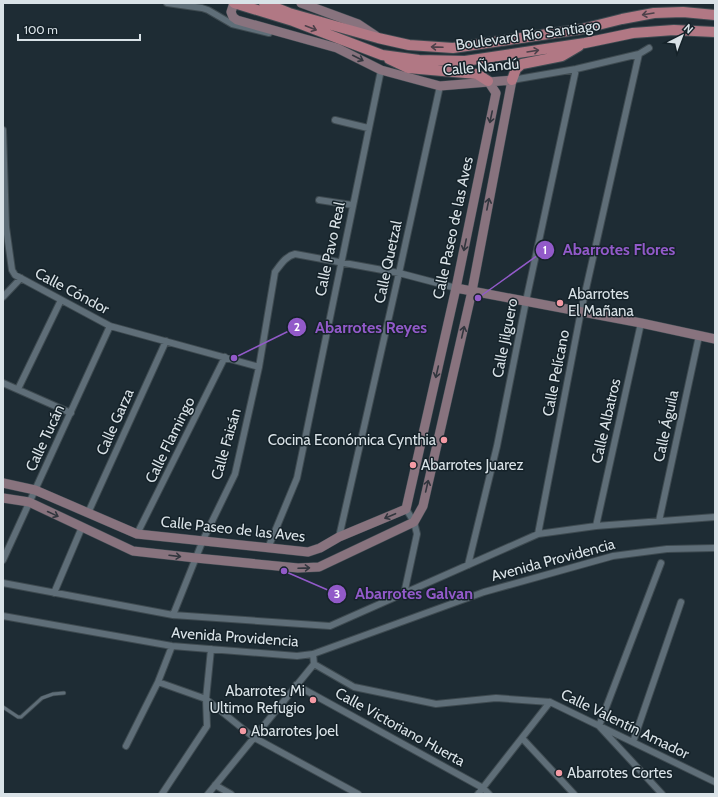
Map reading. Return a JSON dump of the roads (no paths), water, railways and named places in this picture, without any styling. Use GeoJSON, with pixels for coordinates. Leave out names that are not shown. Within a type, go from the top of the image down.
{"type":"FeatureCollection","features":[{"type":"Feature","properties":{"kind":"main road","name":"Boulevard Río Santiago"},"geometry":{"type":"LineString","coordinates":[[264,3],[289,13],[378,38],[409,45],[453,48],[582,29],[622,18],[654,13],[683,12],[715,15]]}},
{"type":"Feature","properties":{"kind":"main road","name":"Boulevard Río Santiago"},"geometry":{"type":"LineString","coordinates":[[233,6],[292,21],[382,55],[419,60],[464,61],[585,43],[633,33],[674,30],[715,32]]}},
{"type":"Feature","properties":{"kind":"main road"},"geometry":{"type":"LineString","coordinates":[[512,80],[516,69],[522,64],[562,56],[585,43],[582,29]]}},
{"type":"Feature","properties":{"kind":"main road"},"geometry":{"type":"LineString","coordinates":[[382,55],[408,68],[477,74],[488,81]]}},
{"type":"Feature","properties":{"kind":"street"},"geometry":{"type":"LineString","coordinates":[[167,3],[202,8],[232,24],[270,34],[283,32]]}},
{"type":"Feature","properties":{"kind":"street"},"geometry":{"type":"LineString","coordinates":[[301,3],[358,24],[378,38]]}},
{"type":"Feature","properties":{"kind":"street","name":"Calle Ñandú"},"geometry":{"type":"LineString","coordinates":[[233,6],[233,16],[237,20],[337,48],[381,70],[440,86],[512,80],[576,69],[639,54],[649,48]]}},
{"type":"Feature","properties":{"kind":"street","name":"Calle Pelícano"},"geometry":{"type":"LineString","coordinates":[[538,534],[581,311],[639,54]]}},
{"type":"Feature","properties":{"kind":"street","name":"Calle Jilguero"},"geometry":{"type":"LineString","coordinates":[[468,565],[497,446],[526,301],[576,69]]}},
{"type":"Feature","properties":{"kind":"street","name":"Calle Pavo Real"},"geometry":{"type":"LineString","coordinates":[[268,548],[297,478],[381,70]]}},
{"type":"Feature","properties":{"kind":"street","name":"Calle Paseo de las Aves"},"geometry":{"type":"LineString","coordinates":[[3,498],[29,502],[133,551],[298,568],[319,567],[414,522],[423,506],[472,291],[512,80]]}},
{"type":"Feature","properties":{"kind":"street","name":"Calle Paseo de las Aves"},"geometry":{"type":"LineString","coordinates":[[3,483],[35,490],[137,534],[308,552],[320,548],[339,537],[406,509],[456,288],[496,93],[488,81]]}},
{"type":"Feature","properties":{"kind":"street","name":"Calle Quetzal"},"geometry":{"type":"LineString","coordinates":[[339,537],[440,86]]}},
{"type":"Feature","properties":{"kind":"street"},"geometry":{"type":"LineString","coordinates":[[335,120],[368,128]]}},
{"type":"Feature","properties":{"kind":"street","name":"Calle Cóndor"},"geometry":{"type":"LineString","coordinates":[[3,130],[4,226],[12,270],[16,275],[110,326],[259,367]]}},
{"type":"Feature","properties":{"kind":"street"},"geometry":{"type":"LineString","coordinates":[[319,200],[352,205]]}},
{"type":"Feature","properties":{"kind":"street","name":"Calle Faisán"},"geometry":{"type":"LineString","coordinates":[[173,615],[203,540],[235,474],[259,367],[275,272],[285,259],[295,254],[341,261]]}},
{"type":"Feature","properties":{"kind":"street"},"geometry":{"type":"LineString","coordinates":[[341,261],[399,273],[456,288],[581,311],[715,339]]}},
{"type":"Feature","properties":{"kind":"street"},"geometry":{"type":"LineString","coordinates":[[3,297],[21,278]]}},
{"type":"Feature","properties":{"kind":"street"},"geometry":{"type":"LineString","coordinates":[[18,390],[61,300]]}},
{"type":"Feature","properties":{"kind":"street","name":"Calle Albatros"},"geometry":{"type":"LineString","coordinates":[[596,526],[641,323]]}},
{"type":"Feature","properties":{"kind":"street","name":"Calle Tucán"},"geometry":{"type":"LineString","coordinates":[[3,560],[110,326]]}},
{"type":"Feature","properties":{"kind":"street","name":"Calle Águila"},"geometry":{"type":"LineString","coordinates":[[659,521],[699,336]]}},
{"type":"Feature","properties":{"kind":"street","name":"Calle Garza"},"geometry":{"type":"LineString","coordinates":[[88,513],[166,341]]}},
{"type":"Feature","properties":{"kind":"street","name":"Calle Flamingo"},"geometry":{"type":"LineString","coordinates":[[137,534],[225,358]]}},
{"type":"Feature","properties":{"kind":"street"},"geometry":{"type":"LineString","coordinates":[[3,383],[71,413]]}},
{"type":"Feature","properties":{"kind":"street"},"geometry":{"type":"LineString","coordinates":[[404,594],[417,534],[414,522],[406,509]]}},
{"type":"Feature","properties":{"kind":"street"},"geometry":{"type":"LineString","coordinates":[[3,583],[173,615],[330,626],[538,534],[596,526],[715,518]]}},
{"type":"Feature","properties":{"kind":"street"},"geometry":{"type":"LineString","coordinates":[[54,593],[82,527]]}},
{"type":"Feature","properties":{"kind":"street","name":"Avenida Providencia"},"geometry":{"type":"LineString","coordinates":[[3,616],[172,646],[298,656],[313,654],[484,592],[613,556],[667,549],[698,547],[715,548]]}},
{"type":"Feature","properties":{"kind":"street"},"geometry":{"type":"LineString","coordinates":[[662,563],[599,726],[662,794]]}},
{"type":"Feature","properties":{"kind":"street"},"geometry":{"type":"LineString","coordinates":[[633,742],[681,602]]}},
{"type":"Feature","properties":{"kind":"street"},"geometry":{"type":"LineString","coordinates":[[126,746],[158,682],[172,646]]}},
{"type":"Feature","properties":{"kind":"street"},"geometry":{"type":"LineString","coordinates":[[162,794],[207,726],[206,699],[211,649]]}},
{"type":"Feature","properties":{"kind":"street"},"geometry":{"type":"LineString","coordinates":[[208,794],[314,664],[313,654]]}},
{"type":"Feature","properties":{"kind":"street","name":"Calle Valentín Amador"},"geometry":{"type":"LineString","coordinates":[[314,664],[354,686],[436,704],[496,698],[550,702],[715,782]]}},
{"type":"Feature","properties":{"kind":"street"},"geometry":{"type":"LineString","coordinates":[[158,682],[206,699],[253,737],[358,794]]}},
{"type":"Feature","properties":{"kind":"street","name":"Calle Victoriano Huerta"},"geometry":{"type":"LineString","coordinates":[[296,685],[483,788],[489,794]]}},
{"type":"Feature","properties":{"kind":"street"},"geometry":{"type":"LineString","coordinates":[[478,794],[550,702]]}},
{"type":"Feature","properties":{"kind":"street"},"geometry":{"type":"LineString","coordinates":[[522,738],[574,794]]}},
{"type":"Feature","properties":{"kind":"street"},"geometry":{"type":"LineString","coordinates":[[214,785],[231,794]]}},
{"type":"Feature","properties":{"kind":"lane"},"geometry":{"type":"LineString","coordinates":[[3,707],[21,717],[42,698],[53,694],[64,693]]}},
{"type":"Feature","properties":{"kind":"place","name":"Abarrotes Flores"},"geometry":{"type":"Point","coordinates":[478,298]}},
{"type":"Feature","properties":{"kind":"place","name":"Abarrotes El Mañana"},"geometry":{"type":"Point","coordinates":[560,303]}},
{"type":"Feature","properties":{"kind":"place","name":"Abarrotes Reyes"},"geometry":{"type":"Point","coordinates":[234,358]}},
{"type":"Feature","properties":{"kind":"place","name":"Cocina Económica Cynthia"},"geometry":{"type":"Point","coordinates":[444,440]}},
{"type":"Feature","properties":{"kind":"place","name":"Abarrotes Juarez"},"geometry":{"type":"Point","coordinates":[413,465]}},
{"type":"Feature","properties":{"kind":"place","name":"Abarrotes Galvan"},"geometry":{"type":"Point","coordinates":[284,571]}},
{"type":"Feature","properties":{"kind":"place","name":"Abarrotes Mi Ultimo Refugio"},"geometry":{"type":"Point","coordinates":[313,700]}},
{"type":"Feature","properties":{"kind":"place","name":"Abarrotes Joel"},"geometry":{"type":"Point","coordinates":[243,731]}},
{"type":"Feature","properties":{"kind":"place","name":"Abarrotes Cortes"},"geometry":{"type":"Point","coordinates":[559,773]}}]}
